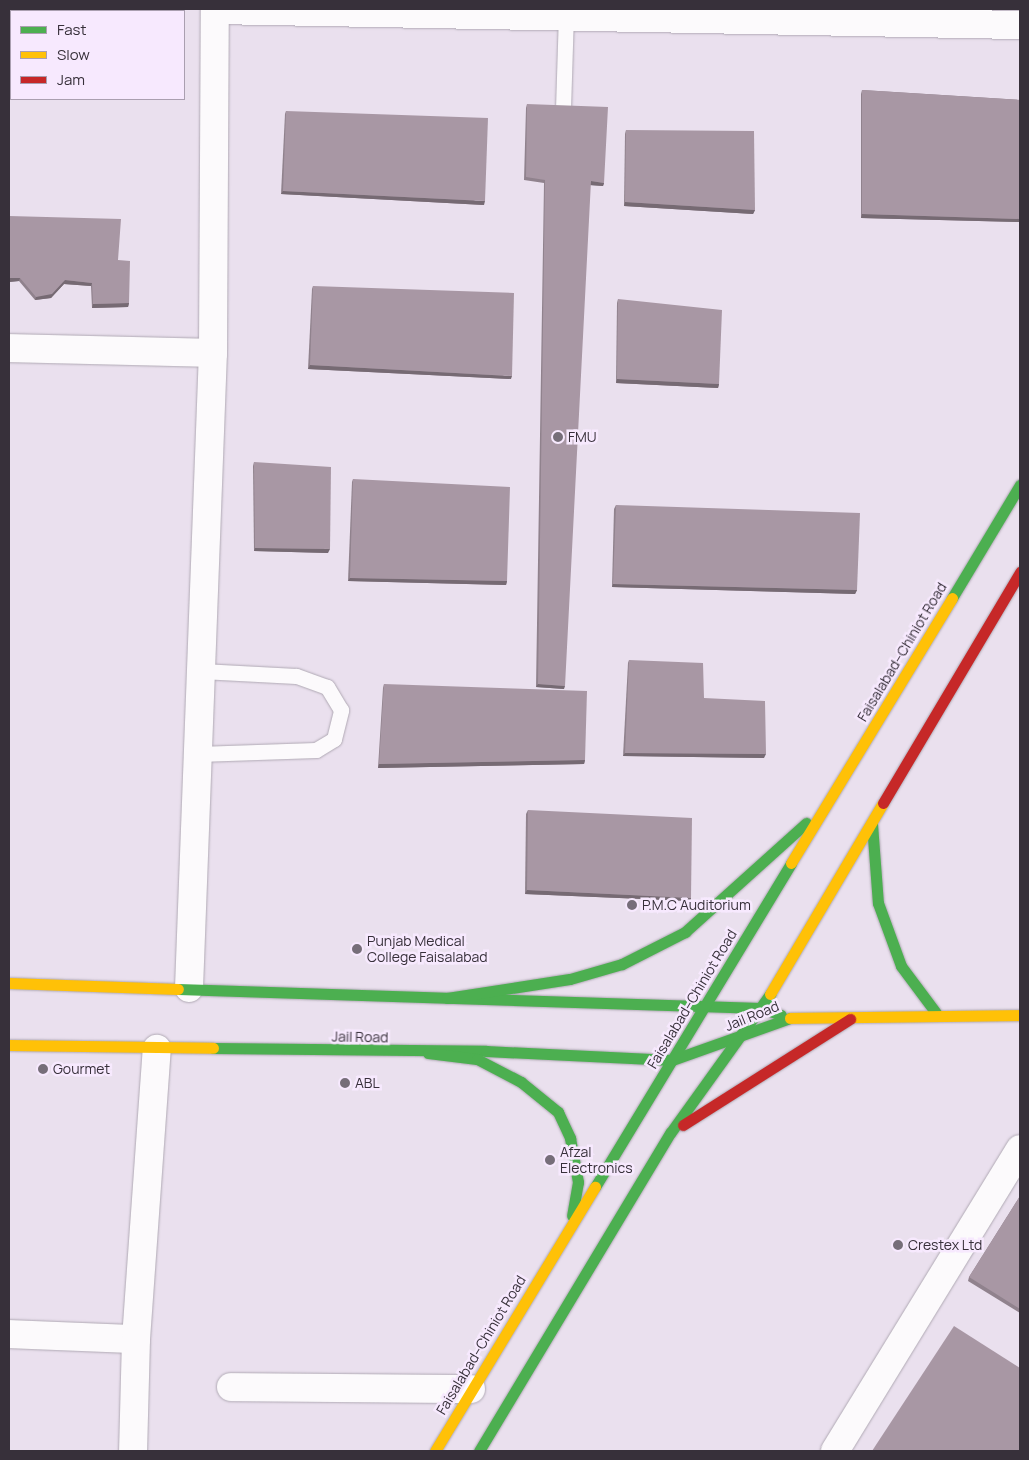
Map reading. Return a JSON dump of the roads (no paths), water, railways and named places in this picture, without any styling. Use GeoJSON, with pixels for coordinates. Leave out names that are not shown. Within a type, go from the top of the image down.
{"type":"FeatureCollection","features":[{"type":"Feature","properties":{"kind":"main road","name":"Faisalabad–Chiniot Road"},"geometry":{"type":"LineString","coordinates":[[435,1451],[1020,485]]}},
{"type":"Feature","properties":{"kind":"main road"},"geometry":{"type":"LineString","coordinates":[[479,1451],[671,1132],[761,1008],[1020,572]]}},
{"type":"Feature","properties":{"kind":"main road"},"geometry":{"type":"LineString","coordinates":[[448,998],[570,979],[622,964],[685,932],[828,803]]}},
{"type":"Feature","properties":{"kind":"main road"},"geometry":{"type":"LineString","coordinates":[[872,824],[878,903],[901,966],[936,1013]]}},
{"type":"Feature","properties":{"kind":"main road","name":"Jail Road"},"geometry":{"type":"LineString","coordinates":[[9,983],[761,1008],[790,1018]]}},
{"type":"Feature","properties":{"kind":"main road"},"geometry":{"type":"LineString","coordinates":[[790,1018],[850,1019],[936,1013],[1020,1015]]}},
{"type":"Feature","properties":{"kind":"main road","name":"Jail Road"},"geometry":{"type":"LineString","coordinates":[[9,1045],[672,1060],[790,1018]]}},
{"type":"Feature","properties":{"kind":"main road"},"geometry":{"type":"LineString","coordinates":[[671,1132],[850,1019]]}},
{"type":"Feature","properties":{"kind":"main road"},"geometry":{"type":"LineString","coordinates":[[428,1053],[477,1059],[520,1082],[558,1112],[570,1138],[578,1182],[569,1226],[547,1265]]}},
{"type":"Feature","properties":{"kind":"street"},"geometry":{"type":"LineString","coordinates":[[189,988],[213,353],[215,9],[497,11],[1020,25]]}},
{"type":"Feature","properties":{"kind":"street"},"geometry":{"type":"LineString","coordinates":[[9,348],[213,353]]}},
{"type":"Feature","properties":{"kind":"street"},"geometry":{"type":"LineString","coordinates":[[133,1451],[136,1339],[157,1049]]}},
{"type":"Feature","properties":{"kind":"street"},"geometry":{"type":"LineString","coordinates":[[836,1451],[1020,1149]]}},
{"type":"Feature","properties":{"kind":"street"},"geometry":{"type":"LineString","coordinates":[[9,1334],[136,1339]]}},
{"type":"Feature","properties":{"kind":"street"},"geometry":{"type":"LineString","coordinates":[[231,1387],[471,1389]]}},
{"type":"Feature","properties":{"kind":"lane"},"geometry":{"type":"LineString","coordinates":[[563,109],[566,14]]}},
{"type":"Feature","properties":{"kind":"lane"},"geometry":{"type":"LineString","coordinates":[[198,754],[316,750],[334,739],[341,710],[327,687],[296,676],[201,671]]}},
{"type":"Feature","properties":{"kind":"place","name":"FMU"},"geometry":{"type":"Point","coordinates":[558,437]}},
{"type":"Feature","properties":{"kind":"place","name":"P.M.C Auditorium"},"geometry":{"type":"Point","coordinates":[632,905]}},
{"type":"Feature","properties":{"kind":"place","name":"Punjab Medical College Faisalabad"},"geometry":{"type":"Point","coordinates":[357,949]}},
{"type":"Feature","properties":{"kind":"place","name":"Gourmet"},"geometry":{"type":"Point","coordinates":[43,1069]}},
{"type":"Feature","properties":{"kind":"place","name":"ABL"},"geometry":{"type":"Point","coordinates":[345,1083]}},
{"type":"Feature","properties":{"kind":"place","name":"Afzal Electronics"},"geometry":{"type":"Point","coordinates":[550,1160]}},
{"type":"Feature","properties":{"kind":"place","name":"Crestex Ltd"},"geometry":{"type":"Point","coordinates":[898,1245]}}]}
